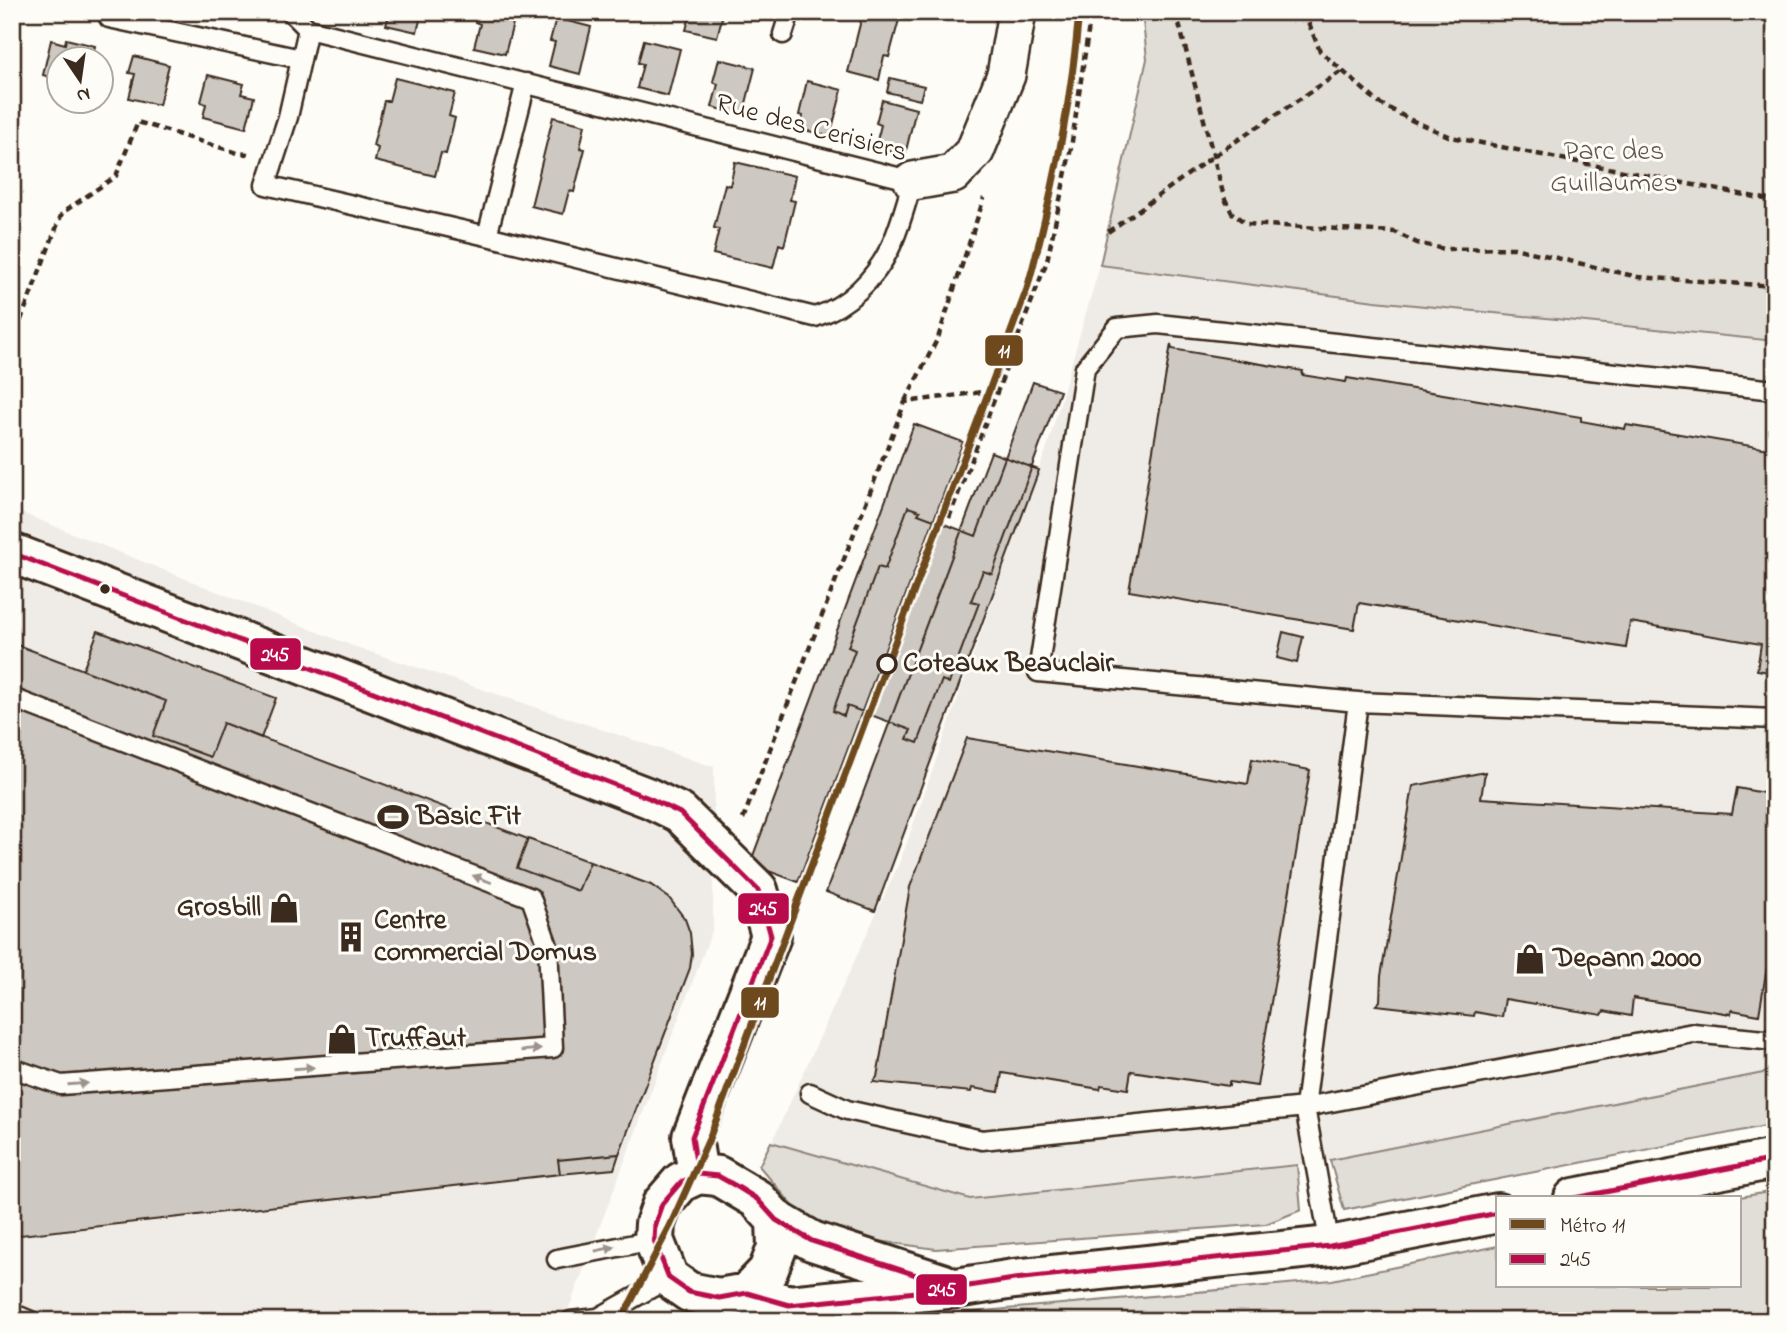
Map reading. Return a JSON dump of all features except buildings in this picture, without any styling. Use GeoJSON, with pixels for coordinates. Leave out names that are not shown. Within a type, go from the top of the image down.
{"type":"FeatureCollection","features":[{"type":"Feature","properties":{"kind":"street"},"geometry":{"type":"LineString","coordinates":[[913,181],[953,174],[975,150],[1006,75],[1017,12]]}},
{"type":"Feature","properties":{"kind":"street"},"geometry":{"type":"LineString","coordinates":[[12,553],[649,798],[681,813],[758,890],[771,936],[692,1137],[698,1174]]}},
{"type":"Feature","properties":{"kind":"street"},"geometry":{"type":"LineString","coordinates":[[1584,1196],[1775,1159]]}},
{"type":"Feature","properties":{"kind":"street"},"geometry":{"type":"LineString","coordinates":[[956,1288],[812,1241],[776,1220],[757,1199],[718,1176],[698,1174],[681,1182],[662,1204],[655,1224],[653,1240],[669,1278],[689,1292],[764,1305],[789,1305],[956,1288],[1330,1246],[1496,1213]]}},
{"type":"Feature","properties":{"kind":"street"},"geometry":{"type":"LineString","coordinates":[[764,1305],[768,1271],[777,1248],[776,1220]]}},
{"type":"Feature","properties":{"kind":"lane"},"geometry":{"type":"LineString","coordinates":[[291,12],[308,29]]}},
{"type":"Feature","properties":{"kind":"lane"},"geometry":{"type":"LineString","coordinates":[[783,34],[790,12]]}},
{"type":"Feature","properties":{"kind":"lane"},"geometry":{"type":"LineString","coordinates":[[109,18],[301,59]]}},
{"type":"Feature","properties":{"kind":"lane","name":"Rue des Cerisiers"},"geometry":{"type":"LineString","coordinates":[[308,29],[913,181],[890,249],[860,291],[829,312],[815,317],[266,185],[288,117],[301,59],[308,29]]}},
{"type":"Feature","properties":{"kind":"lane"},"geometry":{"type":"LineString","coordinates":[[487,236],[526,83]]}},
{"type":"Feature","properties":{"kind":"lane"},"geometry":{"type":"LineString","coordinates":[[1775,390],[1158,324],[1117,328],[1085,368],[1038,672],[1358,702],[1775,719]]}},
{"type":"Feature","properties":{"kind":"lane"},"geometry":{"type":"LineString","coordinates":[[12,698],[531,898],[548,946],[553,1048],[61,1085],[12,1068]]}},
{"type":"Feature","properties":{"kind":"lane"},"geometry":{"type":"LineString","coordinates":[[1330,1246],[1305,1107],[1358,702]]}},
{"type":"Feature","properties":{"kind":"lane"},"geometry":{"type":"LineString","coordinates":[[810,1093],[847,1110],[982,1140],[1305,1107],[1693,1033],[1775,1041]]}},
{"type":"Feature","properties":{"kind":"lane"},"geometry":{"type":"LineString","coordinates":[[557,1259],[653,1240]]}},
{"type":"Feature","properties":{"kind":"lane"},"geometry":{"type":"LineString","coordinates":[[571,1321],[598,1318],[669,1278]]}},
{"type":"Feature","properties":{"kind":"lane"},"geometry":{"type":"LineString","coordinates":[[12,1313],[31,1321]]}},
{"type":"Feature","properties":{"kind":"path"},"geometry":{"type":"LineString","coordinates":[[949,518],[1047,261],[1071,148],[1091,12]]}},
{"type":"Feature","properties":{"kind":"path"},"geometry":{"type":"LineString","coordinates":[[1176,12],[1224,197],[1232,213],[1247,224],[1395,232],[1417,243],[1444,249],[1514,248],[1638,277],[1775,286]]}},
{"type":"Feature","properties":{"kind":"path"},"geometry":{"type":"LineString","coordinates":[[1304,12],[1320,51],[1379,103],[1410,120],[1451,137],[1775,201]]}},
{"type":"Feature","properties":{"kind":"path"},"geometry":{"type":"LineString","coordinates":[[1108,232],[1212,157],[1342,71]]}},
{"type":"Feature","properties":{"kind":"path"},"geometry":{"type":"LineString","coordinates":[[12,343],[62,213],[116,176],[138,122],[238,153],[275,155]]}},
{"type":"Feature","properties":{"kind":"path"},"geometry":{"type":"LineString","coordinates":[[727,859],[905,401],[938,338],[987,188]]}},
{"type":"Feature","properties":{"kind":"path"},"geometry":{"type":"LineString","coordinates":[[905,401],[998,390]]}},
{"type":"Feature","properties":{"kind":"shaded area"},"geometry":{"type":"Polygon","coordinates":[[[1100,265],[1775,341],[1775,1070],[1330,1160],[1268,1170],[970,1199],[772,1142],[901,859],[1048,444],[1100,265]]]}},
{"type":"Feature","properties":{"kind":"shaded area","name":"Centre commercial Domus"},"geometry":{"type":"Polygon","coordinates":[[[12,509],[350,645],[714,767],[713,928],[564,1321],[12,1321],[12,509]]]}},
{"type":"Feature","properties":{"kind":"green space","name":"Parc des Guillaumes"},"geometry":{"type":"Polygon","coordinates":[[[1142,12],[1775,12],[1775,341],[1375,301],[1100,265],[1147,59],[1142,12]]]}},
{"type":"Feature","properties":{"kind":"green space"},"geometry":{"type":"Polygon","coordinates":[[[1773,1071],[1775,1124],[1344,1210],[1330,1160],[1773,1071]]]}},
{"type":"Feature","properties":{"kind":"green space"},"geometry":{"type":"Polygon","coordinates":[[[771,1142],[970,1199],[1297,1165],[1301,1210],[1266,1224],[936,1249],[843,1236],[801,1215],[759,1166],[771,1142]]]}},
{"type":"Feature","properties":{"kind":"green space"},"geometry":{"type":"Polygon","coordinates":[[[1775,1191],[1775,1321],[871,1321],[1332,1280],[1496,1246],[1496,1288],[1742,1288],[1742,1197],[1775,1191]]]}},
{"type":"Feature","properties":{"kind":"metro line","name":"11"},"geometry":{"type":"LineString","coordinates":[[621,1321],[670,1226],[709,1139],[1027,289],[1059,152],[1071,83],[1079,12]]}},
{"type":"Feature","properties":{"kind":"transit line","name":"245"},"geometry":{"type":"LineString","coordinates":[[12,553],[649,798],[680,813],[758,890],[771,936],[692,1137],[698,1174]]}},
{"type":"Feature","properties":{"kind":"transit line","name":"245"},"geometry":{"type":"LineString","coordinates":[[1584,1196],[1775,1159]]}},
{"type":"Feature","properties":{"kind":"transit line","name":"245"},"geometry":{"type":"LineString","coordinates":[[698,1174],[718,1176],[736,1186],[757,1199],[776,1220],[812,1241],[956,1288],[789,1305],[747,1293],[719,1298],[689,1292],[669,1278],[654,1240],[655,1224],[662,1204],[681,1182],[698,1174]]}},
{"type":"Feature","properties":{"kind":"transit line","name":"245"},"geometry":{"type":"LineString","coordinates":[[956,1288],[1014,1279],[1330,1246],[1496,1213]]}},
{"type":"Feature","properties":{"kind":"place","name":"Coteaux Beauclair"},"geometry":{"type":"Point","coordinates":[887,664]}},
{"type":"Feature","properties":{"kind":"place","name":"Basic Fit"},"geometry":{"type":"Point","coordinates":[393,817]}},
{"type":"Feature","properties":{"kind":"place","name":"Grosbill"},"geometry":{"type":"Point","coordinates":[284,908]}},
{"type":"Feature","properties":{"kind":"place","name":"Centre commercial Domus"},"geometry":{"type":"Point","coordinates":[351,937]}},
{"type":"Feature","properties":{"kind":"place","name":"Depann 2000"},"geometry":{"type":"Point","coordinates":[1530,959]}},
{"type":"Feature","properties":{"kind":"place","name":"Truffaut"},"geometry":{"type":"Point","coordinates":[342,1039]}}]}
